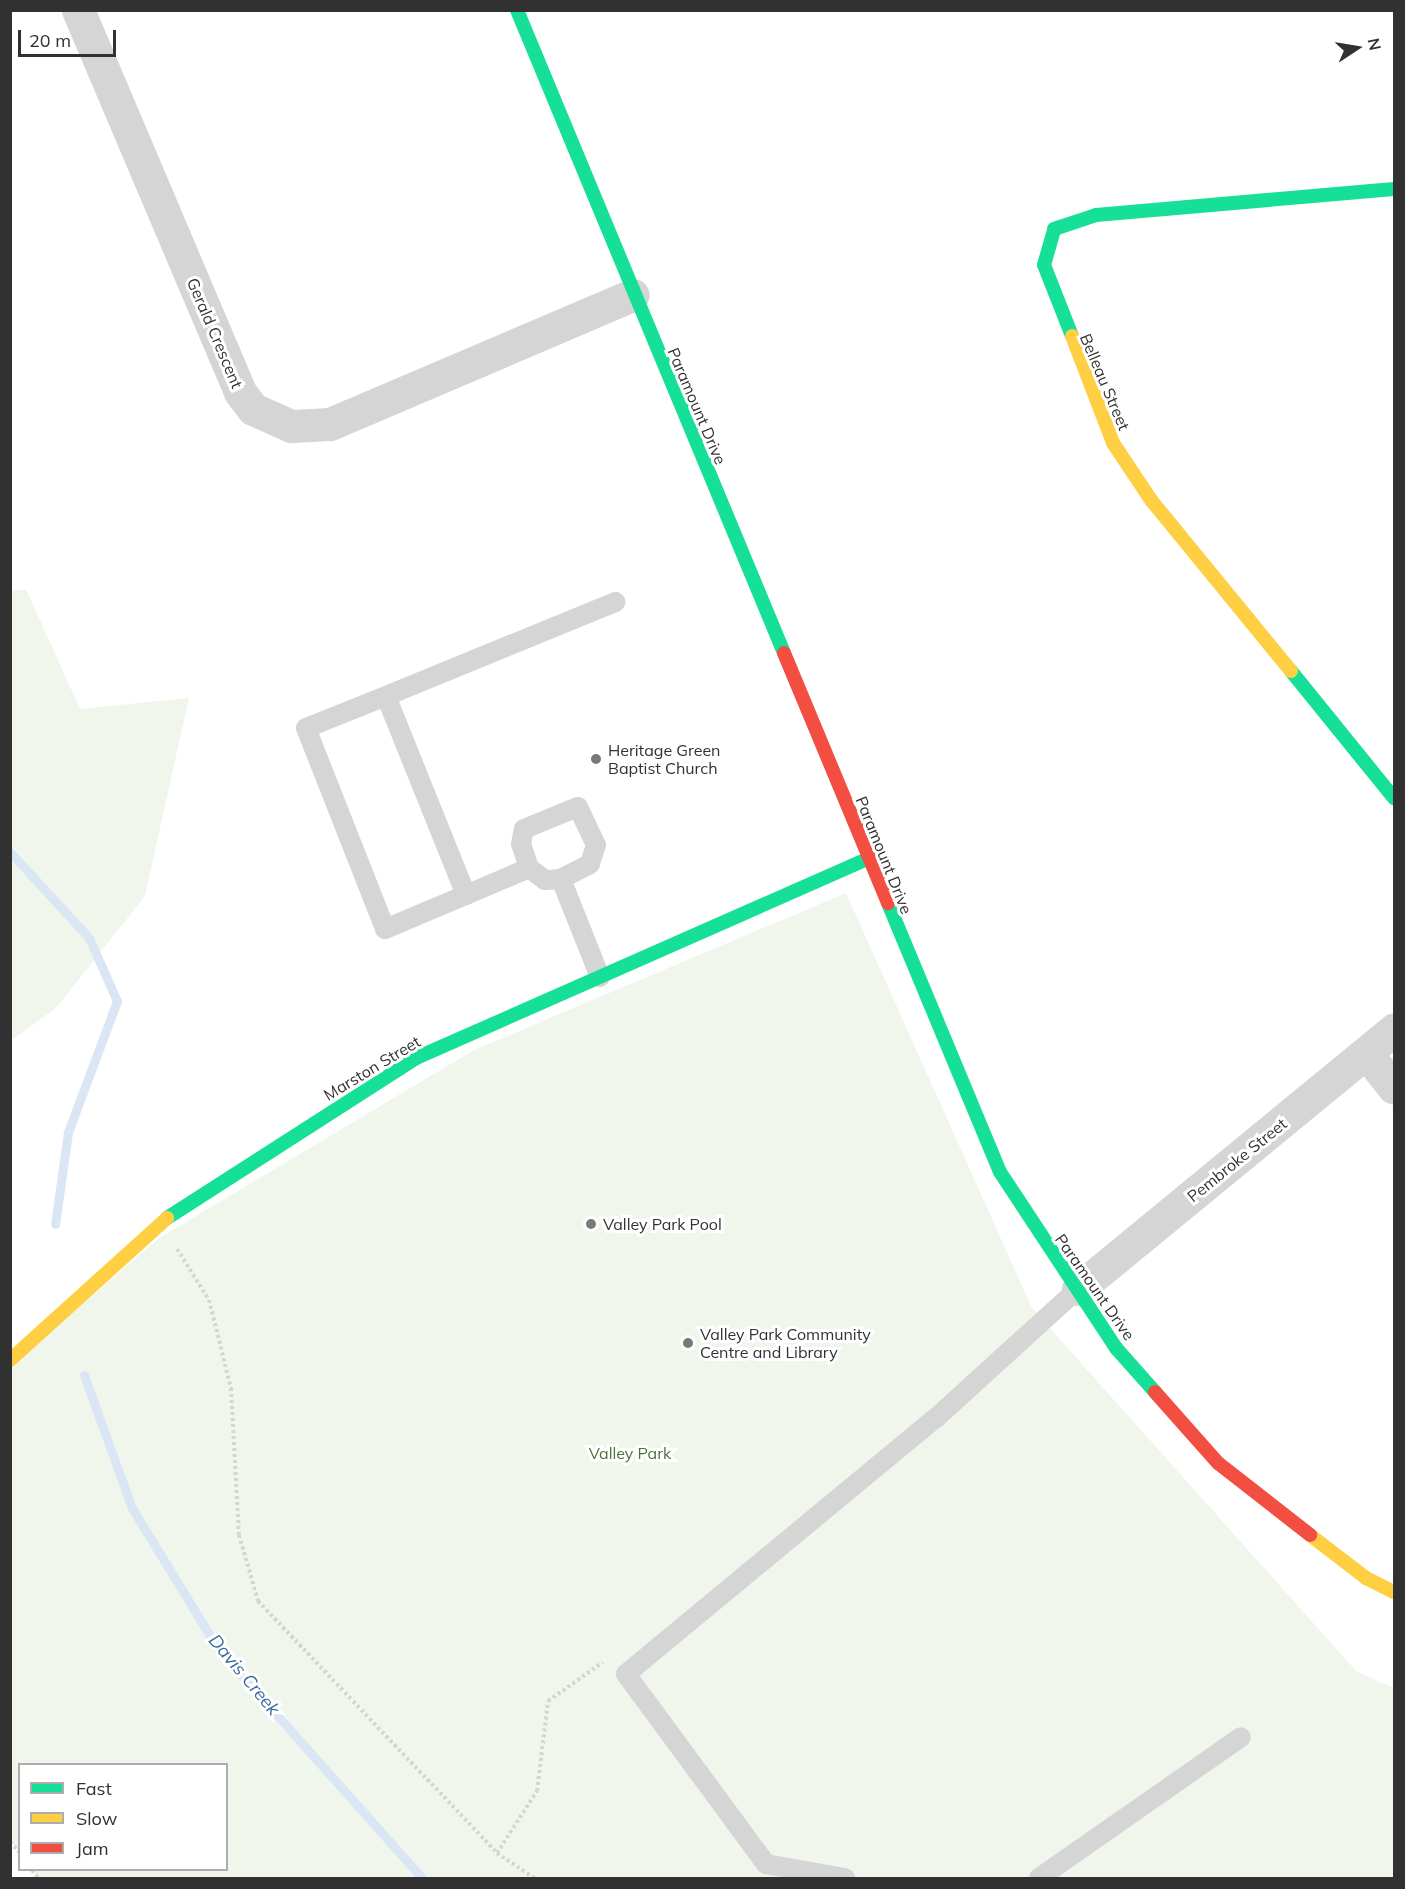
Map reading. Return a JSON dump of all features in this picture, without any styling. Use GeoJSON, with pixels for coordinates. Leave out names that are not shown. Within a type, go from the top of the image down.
{"type":"FeatureCollection","features":[{"type":"Feature","properties":{"kind":"street","name":"Gerald Crescent"},"geometry":{"type":"LineString","coordinates":[[78,10],[240,392],[253,409],[291,426],[330,424],[633,294]]}},
{"type":"Feature","properties":{"kind":"street","name":"Paramount Drive"},"geometry":{"type":"LineString","coordinates":[[517,10],[633,294],[1000,1172],[1116,1348],[1218,1463],[1366,1578],[1395,1592]]}},
{"type":"Feature","properties":{"kind":"street","name":"Belleau Street"},"geometry":{"type":"LineString","coordinates":[[1395,189],[1096,215],[1054,229],[1044,265],[1113,443],[1151,500],[1395,798]]}},
{"type":"Feature","properties":{"kind":"street","name":"Marston Street"},"geometry":{"type":"LineString","coordinates":[[10,1360],[160,1222],[416,1058],[868,859]]}},
{"type":"Feature","properties":{"kind":"street","name":"Pembroke Street"},"geometry":{"type":"LineString","coordinates":[[1078,1289],[1395,1029]]}},
{"type":"Feature","properties":{"kind":"street"},"geometry":{"type":"LineString","coordinates":[[1367,1054],[1395,1088]]}},
{"type":"Feature","properties":{"kind":"lane"},"geometry":{"type":"LineString","coordinates":[[529,868],[385,929],[306,728],[615,602]]}},
{"type":"Feature","properties":{"kind":"lane"},"geometry":{"type":"LineString","coordinates":[[386,696],[466,895]]}},
{"type":"Feature","properties":{"kind":"lane"},"geometry":{"type":"LineString","coordinates":[[578,807],[596,845],[590,864],[561,879],[545,880],[529,868],[521,844],[524,829],[578,807]]}},
{"type":"Feature","properties":{"kind":"lane"},"geometry":{"type":"LineString","coordinates":[[561,879],[600,977]]}},
{"type":"Feature","properties":{"kind":"lane"},"geometry":{"type":"LineString","coordinates":[[845,1878],[765,1864],[626,1674],[936,1418],[1078,1289]]}},
{"type":"Feature","properties":{"kind":"lane"},"geometry":{"type":"LineString","coordinates":[[1039,1878],[1241,1737]]}},
{"type":"Feature","properties":{"kind":"path"},"geometry":{"type":"LineString","coordinates":[[160,1222],[209,1300],[231,1388],[239,1535],[258,1601],[497,1853],[534,1878]]}},
{"type":"Feature","properties":{"kind":"path"},"geometry":{"type":"LineString","coordinates":[[497,1853],[537,1791],[548,1701],[613,1654]]}},
{"type":"Feature","properties":{"kind":"green space"},"geometry":{"type":"Polygon","coordinates":[[[26,589],[80,709],[189,698],[145,896],[56,1008],[11,1041],[10,591],[26,589]]]}},
{"type":"Feature","properties":{"kind":"green space","name":"Valley Park"},"geometry":{"type":"Polygon","coordinates":[[[846,893],[1032,1308],[1357,1672],[1394,1688],[1394,1878],[38,1878],[33,1871],[228,1871],[228,1763],[18,1763],[18,1852],[11,1842],[11,1366],[159,1238],[474,1050],[846,893]]]}},
{"type":"Feature","properties":{"kind":"waterway"},"geometry":{"type":"LineString","coordinates":[[10,852],[89,938],[117,1001],[68,1132],[55,1224]]}},
{"type":"Feature","properties":{"kind":"waterway","name":"Davis Creek"},"geometry":{"type":"LineString","coordinates":[[84,1375],[132,1508],[218,1649],[422,1878]]}},
{"type":"Feature","properties":{"kind":"traffic: fast"},"geometry":{"type":"LineString","coordinates":[[517,10],[784,653]]}},
{"type":"Feature","properties":{"kind":"traffic: fast"},"geometry":{"type":"LineString","coordinates":[[1072,336],[1044,265],[1054,229],[1096,215],[1394,189]]}},
{"type":"Feature","properties":{"kind":"traffic: fast"},"geometry":{"type":"LineString","coordinates":[[1291,671],[1394,798]]}},
{"type":"Feature","properties":{"kind":"traffic: fast"},"geometry":{"type":"LineString","coordinates":[[167,1218],[416,1058],[868,859]]}},
{"type":"Feature","properties":{"kind":"traffic: fast"},"geometry":{"type":"LineString","coordinates":[[888,903],[1000,1172],[1116,1348],[1155,1392]]}},
{"type":"Feature","properties":{"kind":"traffic: slow"},"geometry":{"type":"LineString","coordinates":[[1072,336],[1113,443],[1151,500],[1291,671]]}},
{"type":"Feature","properties":{"kind":"traffic: slow"},"geometry":{"type":"LineString","coordinates":[[10,1360],[167,1218]]}},
{"type":"Feature","properties":{"kind":"traffic: slow"},"geometry":{"type":"LineString","coordinates":[[1310,1535],[1366,1578],[1394,1592]]}},
{"type":"Feature","properties":{"kind":"traffic: jam"},"geometry":{"type":"LineString","coordinates":[[784,653],[888,903]]}},
{"type":"Feature","properties":{"kind":"traffic: jam"},"geometry":{"type":"LineString","coordinates":[[1155,1392],[1218,1463],[1310,1535]]}},
{"type":"Feature","properties":{"kind":"place","name":"Heritage Green Baptist Church"},"geometry":{"type":"Point","coordinates":[596,759]}},
{"type":"Feature","properties":{"kind":"place","name":"Valley Park Pool"},"geometry":{"type":"Point","coordinates":[591,1224]}},
{"type":"Feature","properties":{"kind":"place","name":"Valley Park Community Centre and Library"},"geometry":{"type":"Point","coordinates":[688,1343]}}]}
